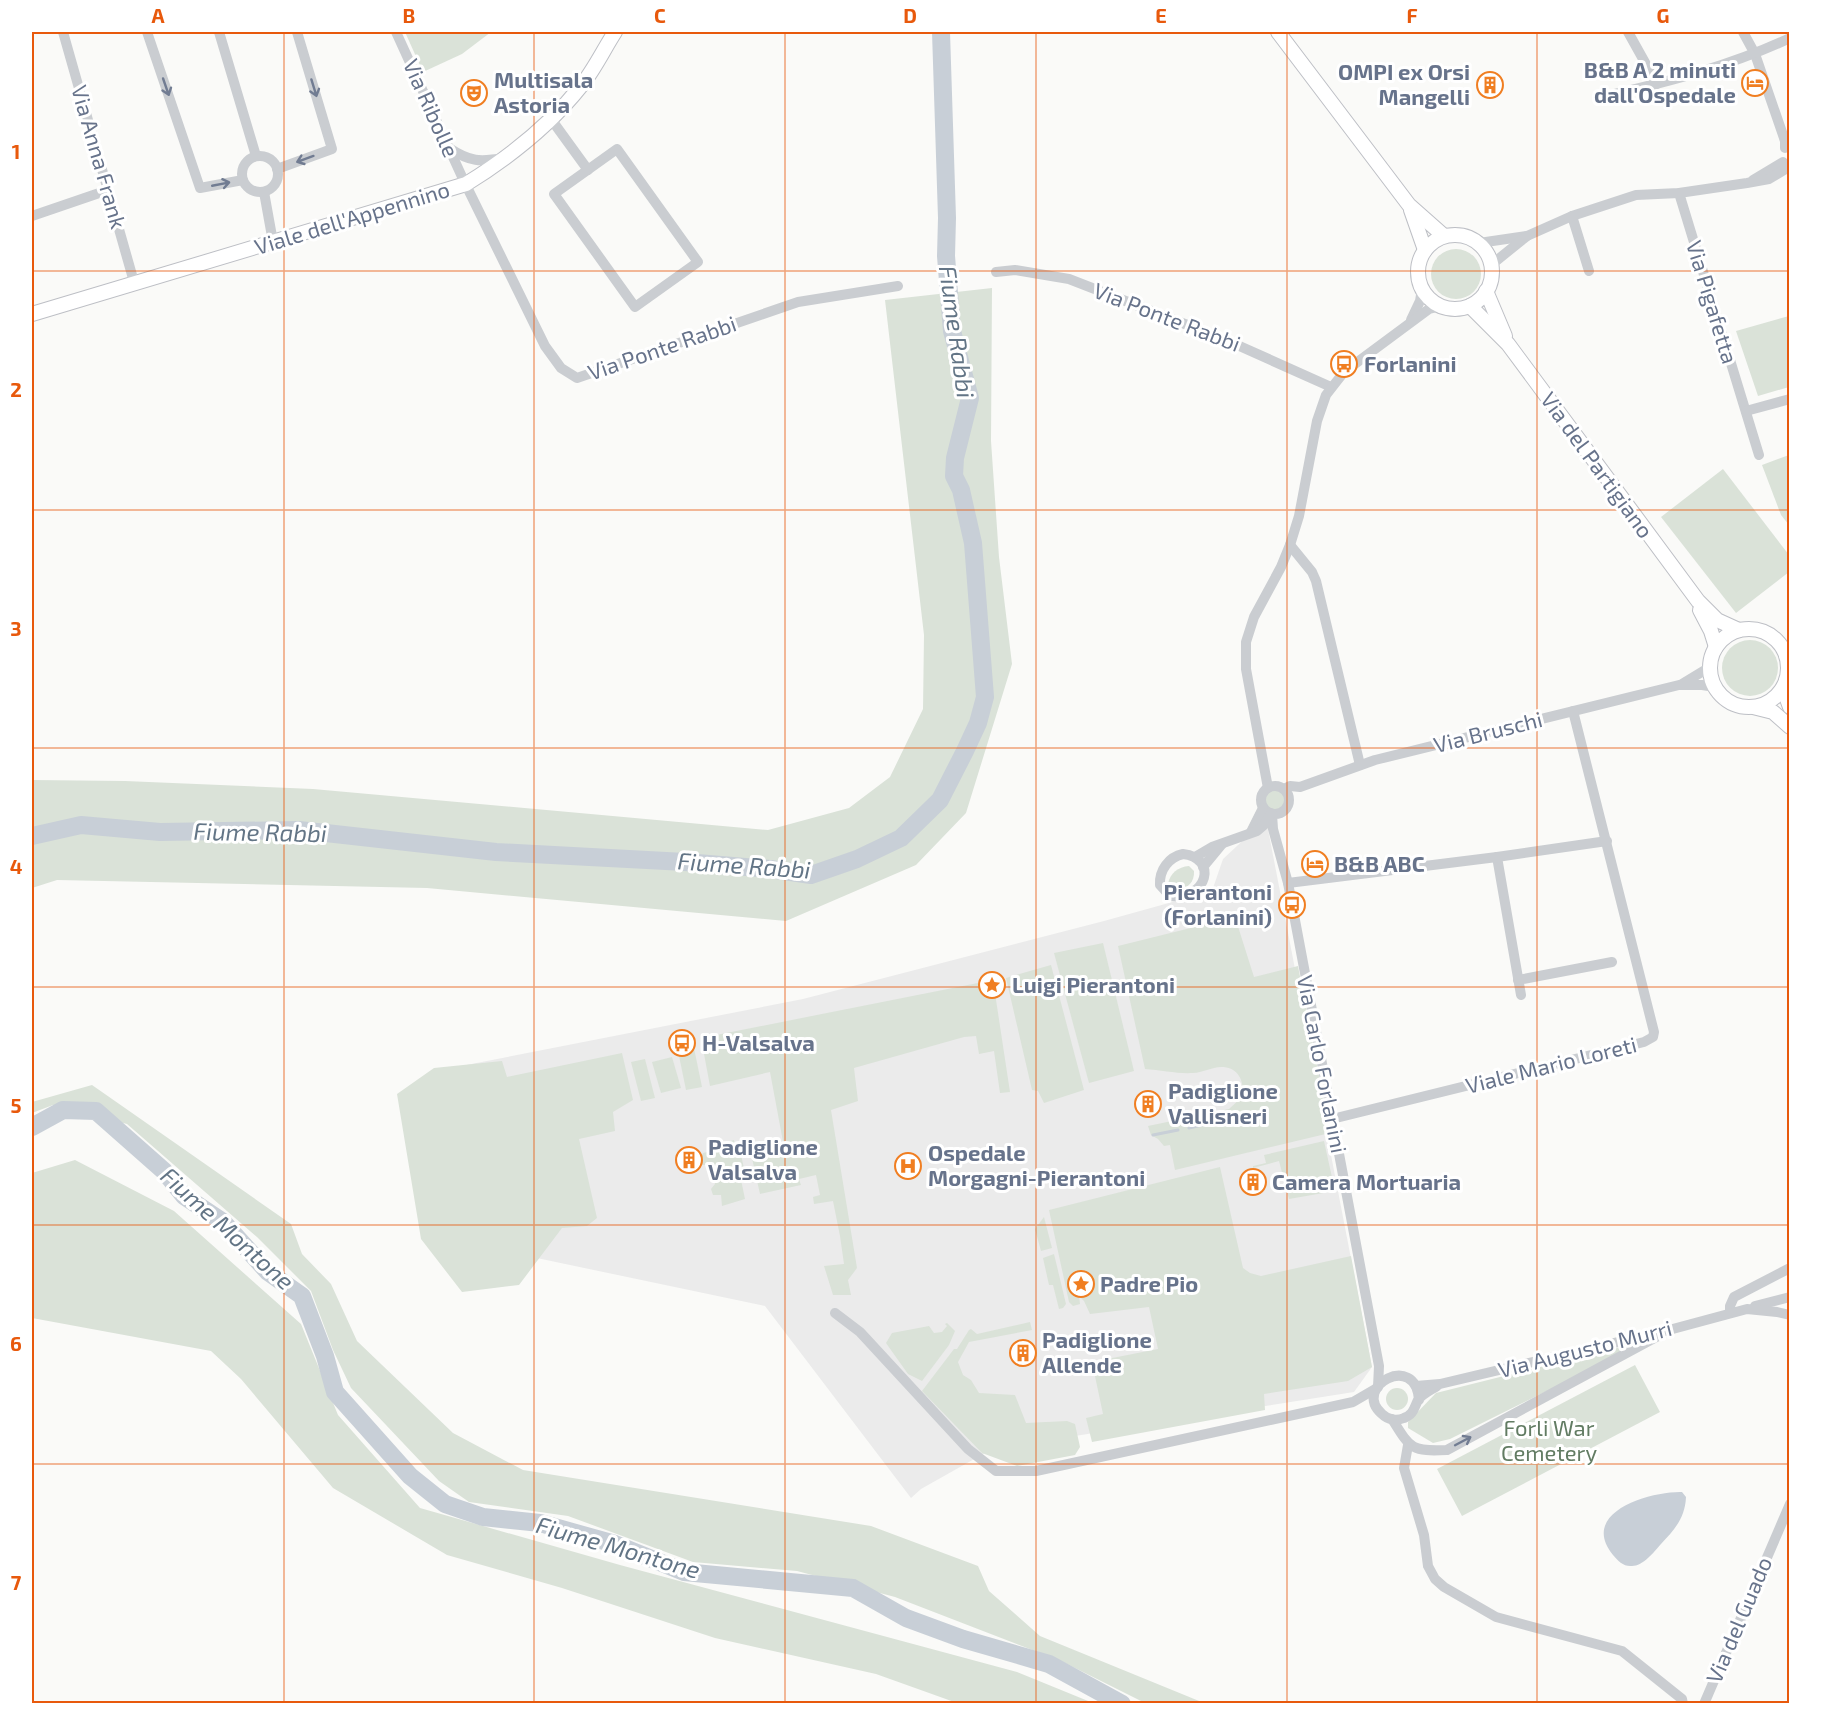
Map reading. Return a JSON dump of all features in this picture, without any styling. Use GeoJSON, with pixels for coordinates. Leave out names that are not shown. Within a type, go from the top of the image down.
{"type":"FeatureCollection","features":[{"type":"Feature","properties":{"kind":"main road","name":"Viale dell'Appennino"},"geometry":{"type":"LineString","coordinates":[[32,314],[466,184],[504,158],[551,119],[582,85],[615,32]]}},
{"type":"Feature","properties":{"kind":"main road"},"geometry":{"type":"LineString","coordinates":[[1278,32],[1409,205],[1444,236]]}},
{"type":"Feature","properties":{"kind":"main road"},"geometry":{"type":"LineString","coordinates":[[1409,205],[1425,250]]}},
{"type":"Feature","properties":{"kind":"main road"},"geometry":{"type":"LineString","coordinates":[[1462,235],[1479,243],[1487,253],[1491,265],[1490,283],[1486,291],[1479,300],[1470,306],[1461,308],[1442,306],[1434,302],[1422,289],[1418,269],[1425,250],[1433,241],[1444,236],[1462,235]]}},
{"type":"Feature","properties":{"kind":"main road","name":"Via del Partigiano"},"geometry":{"type":"LineString","coordinates":[[1486,291],[1508,344]]}},
{"type":"Feature","properties":{"kind":"main road","name":"Via del Partigiano"},"geometry":{"type":"LineString","coordinates":[[1470,306],[1508,344],[1687,587],[1717,620],[1739,630]]}},
{"type":"Feature","properties":{"kind":"main road","name":"Via del Partigiano"},"geometry":{"type":"LineString","coordinates":[[1687,587],[1712,631],[1716,646]]}},
{"type":"Feature","properties":{"kind":"main road"},"geometry":{"type":"LineString","coordinates":[[1753,707],[1775,698],[1783,688],[1789,666],[1781,644],[1772,636],[1750,628],[1730,633],[1716,646],[1710,667],[1715,687],[1731,703],[1773,712],[1790,727]]}},
{"type":"Feature","properties":{"kind":"main road"},"geometry":{"type":"LineString","coordinates":[[1783,688],[1790,707]]}},
{"type":"Feature","properties":{"kind":"street","name":"Via Anna Frank"},"geometry":{"type":"LineString","coordinates":[[63,32],[134,282]]}},
{"type":"Feature","properties":{"kind":"street"},"geometry":{"type":"LineString","coordinates":[[147,32],[200,188],[243,180]]}},
{"type":"Feature","properties":{"kind":"street"},"geometry":{"type":"LineString","coordinates":[[219,32],[256,156]]}},
{"type":"Feature","properties":{"kind":"street"},"geometry":{"type":"LineString","coordinates":[[277,169],[332,149],[297,32]]}},
{"type":"Feature","properties":{"kind":"street","name":"Via Ribolle"},"geometry":{"type":"LineString","coordinates":[[396,32],[466,184]]}},
{"type":"Feature","properties":{"kind":"street"},"geometry":{"type":"LineString","coordinates":[[1628,32],[1657,84]]}},
{"type":"Feature","properties":{"kind":"street"},"geometry":{"type":"LineString","coordinates":[[1491,265],[1527,236],[1572,216],[1636,195],[1679,193],[1747,183],[1787,165],[1782,154],[1787,147],[1755,54],[1743,32]]}},
{"type":"Feature","properties":{"kind":"street"},"geometry":{"type":"LineString","coordinates":[[1610,95],[1657,84],[1755,54],[1790,38]]}},
{"type":"Feature","properties":{"kind":"street"},"geometry":{"type":"LineString","coordinates":[[551,119],[588,170]]}},
{"type":"Feature","properties":{"kind":"street"},"geometry":{"type":"LineString","coordinates":[[449,148],[470,160],[504,158]]}},
{"type":"Feature","properties":{"kind":"street"},"geometry":{"type":"LineString","coordinates":[[617,149],[698,262],[634,307],[554,194],[588,170],[617,149]]}},
{"type":"Feature","properties":{"kind":"street"},"geometry":{"type":"LineString","coordinates":[[256,156],[271,160],[277,169],[278,175],[274,186],[264,192],[253,191],[243,180],[242,174],[246,162],[256,156]]}},
{"type":"Feature","properties":{"kind":"street","name":"Via Ponte Rabbi"},"geometry":{"type":"LineString","coordinates":[[466,184],[545,346],[561,368],[577,378],[722,326],[798,302],[898,286]]}},
{"type":"Feature","properties":{"kind":"street"},"geometry":{"type":"LineString","coordinates":[[32,216],[108,190]]}},
{"type":"Feature","properties":{"kind":"street"},"geometry":{"type":"LineString","coordinates":[[264,192],[273,242]]}},
{"type":"Feature","properties":{"kind":"street","name":"Via Pigafetta"},"geometry":{"type":"LineString","coordinates":[[1679,193],[1760,455]]}},
{"type":"Feature","properties":{"kind":"street"},"geometry":{"type":"LineString","coordinates":[[1572,216],[1589,271]]}},
{"type":"Feature","properties":{"kind":"street"},"geometry":{"type":"LineString","coordinates":[[1479,243],[1527,236]]}},
{"type":"Feature","properties":{"kind":"street","name":"Via Ponte Rabbi"},"geometry":{"type":"LineString","coordinates":[[996,272],[1015,270],[1069,279],[1226,340],[1331,387]]}},
{"type":"Feature","properties":{"kind":"street"},"geometry":{"type":"LineString","coordinates":[[1410,323],[1420,301],[1422,289]]}},
{"type":"Feature","properties":{"kind":"street"},"geometry":{"type":"LineString","coordinates":[[1268,788],[1246,669],[1248,632],[1290,545],[1299,516],[1317,421],[1331,387],[1344,372],[1429,309],[1442,306]]}},
{"type":"Feature","properties":{"kind":"street"},"geometry":{"type":"LineString","coordinates":[[1746,411],[1790,399]]}},
{"type":"Feature","properties":{"kind":"street"},"geometry":{"type":"LineString","coordinates":[[1290,545],[1312,572],[1316,581],[1360,765]]}},
{"type":"Feature","properties":{"kind":"street"},"geometry":{"type":"LineString","coordinates":[[1281,567],[1306,566]]}},
{"type":"Feature","properties":{"kind":"street","name":"Via Bruschi"},"geometry":{"type":"LineString","coordinates":[[1679,686],[1710,667]]}},
{"type":"Feature","properties":{"kind":"street","name":"Via Bruschi"},"geometry":{"type":"LineString","coordinates":[[1284,789],[1290,786],[1300,787],[1360,765],[1573,711],[1679,686],[1715,687]]}},
{"type":"Feature","properties":{"kind":"street","name":"Viale Mario Loreti"},"geometry":{"type":"LineString","coordinates":[[1332,1119],[1644,1042],[1653,1037],[1607,841],[1573,711]]}},
{"type":"Feature","properties":{"kind":"street"},"geometry":{"type":"LineString","coordinates":[[1269,812],[1261,796],[1268,788],[1276,786],[1284,789],[1288,794],[1287,806]]}},
{"type":"Feature","properties":{"kind":"street"},"geometry":{"type":"LineString","coordinates":[[1276,834],[1287,806],[1300,787]]}},
{"type":"Feature","properties":{"kind":"street"},"geometry":{"type":"LineString","coordinates":[[1194,857],[1212,847],[1251,832],[1269,812],[1287,806]]}},
{"type":"Feature","properties":{"kind":"street","name":"Via Carlo Forlanini"},"geometry":{"type":"LineString","coordinates":[[1269,812],[1288,884],[1379,1366],[1380,1384]]}},
{"type":"Feature","properties":{"kind":"street"},"geometry":{"type":"LineString","coordinates":[[1288,884],[1497,858],[1607,841]]}},
{"type":"Feature","properties":{"kind":"street"},"geometry":{"type":"LineString","coordinates":[[1203,867],[1222,844]]}},
{"type":"Feature","properties":{"kind":"street"},"geometry":{"type":"LineString","coordinates":[[1178,855],[1194,857],[1203,867],[1205,876],[1203,883],[1193,892],[1179,897],[1170,896],[1165,892],[1160,880],[1161,873],[1168,862],[1178,855]]}},
{"type":"Feature","properties":{"kind":"street"},"geometry":{"type":"LineString","coordinates":[[1497,858],[1521,995]]}},
{"type":"Feature","properties":{"kind":"street"},"geometry":{"type":"LineString","coordinates":[[1518,980],[1612,962]]}},
{"type":"Feature","properties":{"kind":"street"},"geometry":{"type":"LineString","coordinates":[[1730,1312],[1734,1297],[1790,1268]]}},
{"type":"Feature","properties":{"kind":"street"},"geometry":{"type":"LineString","coordinates":[[1747,1309],[1790,1297]]}},
{"type":"Feature","properties":{"kind":"street","name":"Via Augusto Murri"},"geometry":{"type":"LineString","coordinates":[[1416,1386],[1440,1384],[1668,1330],[1730,1312],[1747,1309],[1790,1315]]}},
{"type":"Feature","properties":{"kind":"street"},"geometry":{"type":"LineString","coordinates":[[834,1313],[860,1332],[968,1449],[996,1471],[1036,1471],[1353,1402],[1380,1384],[1398,1376],[1405,1377],[1416,1386],[1419,1400]]}},
{"type":"Feature","properties":{"kind":"street"},"geometry":{"type":"LineString","coordinates":[[1405,1440],[1427,1451],[1447,1450],[1668,1330]]}},
{"type":"Feature","properties":{"kind":"street"},"geometry":{"type":"LineString","coordinates":[[1380,1384],[1375,1401],[1378,1410],[1383,1415],[1397,1419],[1413,1412],[1419,1400],[1440,1384]]}},
{"type":"Feature","properties":{"kind":"street"},"geometry":{"type":"LineString","coordinates":[[1360,1398],[1375,1401]]}},
{"type":"Feature","properties":{"kind":"street"},"geometry":{"type":"LineString","coordinates":[[1397,1419],[1405,1440],[1404,1468],[1416,1515],[1424,1535],[1428,1566],[1444,1587],[1496,1617],[1622,1651],[1682,1699],[1683,1704]]}},
{"type":"Feature","properties":{"kind":"street","name":"Via del Guado"},"geometry":{"type":"LineString","coordinates":[[1704,1704],[1790,1504]]}},
{"type":"Feature","properties":{"kind":"shaded area","name":"Ospedale Morgagni-Pierantoni"},"geometry":{"type":"Polygon","coordinates":[[[1266,819],[1372,1367],[1354,1392],[992,1449],[921,1489],[911,1498],[765,1306],[513,1253],[451,1068],[803,999],[1212,891],[1223,859],[1266,819]]]}},
{"type":"Feature","properties":{"kind":"shaded area"},"geometry":{"type":"Polygon","coordinates":[[[1682,1492],[1686,1497],[1681,1517],[1671,1533],[1652,1554],[1640,1564],[1632,1566],[1624,1565],[1613,1555],[1605,1540],[1605,1527],[1611,1516],[1637,1500],[1653,1495],[1682,1492]]]}},
{"type":"Feature","properties":{"kind":"green space"},"geometry":{"type":"Polygon","coordinates":[[[405,32],[491,32],[462,54],[423,72],[405,32]]]}},
{"type":"Feature","properties":{"kind":"green space"},"geometry":{"type":"Polygon","coordinates":[[[1456,249],[1465,251],[1476,260],[1481,274],[1479,283],[1470,294],[1456,299],[1447,297],[1436,288],[1431,274],[1433,265],[1442,254],[1456,249]]]}},
{"type":"Feature","properties":{"kind":"green space"},"geometry":{"type":"Polygon","coordinates":[[[992,288],[991,441],[999,557],[1012,664],[966,813],[916,865],[786,921],[427,888],[57,880],[32,888],[32,780],[125,781],[313,789],[768,830],[849,808],[890,777],[923,709],[924,635],[885,300],[992,288]]]}},
{"type":"Feature","properties":{"kind":"green space"},"geometry":{"type":"Polygon","coordinates":[[[1789,316],[1789,387],[1758,396],[1736,331],[1789,316]]]}},
{"type":"Feature","properties":{"kind":"green space"},"geometry":{"type":"Polygon","coordinates":[[[1790,455],[1789,525],[1781,515],[1762,465],[1790,455]]]}},
{"type":"Feature","properties":{"kind":"green space"},"geometry":{"type":"Polygon","coordinates":[[[1723,469],[1789,555],[1789,572],[1736,613],[1661,517],[1723,469]]]}},
{"type":"Feature","properties":{"kind":"green space"},"geometry":{"type":"Polygon","coordinates":[[[1744,640],[1756,640],[1766,644],[1774,652],[1778,668],[1774,684],[1766,692],[1756,696],[1744,696],[1734,692],[1726,684],[1722,674],[1722,662],[1726,652],[1734,644],[1744,640]]]}},
{"type":"Feature","properties":{"kind":"green space"},"geometry":{"type":"Polygon","coordinates":[[[1275,790],[1282,793],[1285,800],[1282,807],[1275,810],[1268,807],[1265,800],[1268,793],[1275,790]]]}},
{"type":"Feature","properties":{"kind":"green space"},"geometry":{"type":"Polygon","coordinates":[[[1189,866],[1194,871],[1191,883],[1181,889],[1172,888],[1168,884],[1173,874],[1178,869],[1189,866]]]}},
{"type":"Feature","properties":{"kind":"green space"},"geometry":{"type":"Polygon","coordinates":[[[1235,917],[1254,977],[1298,966],[1330,1133],[1175,1170],[1170,1145],[1164,1146],[1151,1135],[1148,1126],[1229,1109],[1242,1097],[1243,1086],[1239,1076],[1227,1068],[1218,1067],[1196,1073],[1145,1069],[1118,946],[1235,917]]]}},
{"type":"Feature","properties":{"kind":"green space"},"geometry":{"type":"Polygon","coordinates":[[[1103,943],[1134,1071],[1089,1083],[1054,953],[1103,943]]]}},
{"type":"Feature","properties":{"kind":"green space"},"geometry":{"type":"Polygon","coordinates":[[[1051,965],[1084,1090],[1044,1103],[1038,1091],[1032,1090],[1006,978],[1051,965]]]}},
{"type":"Feature","properties":{"kind":"green space"},"geometry":{"type":"Polygon","coordinates":[[[993,980],[1010,1092],[1000,1093],[994,1051],[979,1054],[976,1036],[964,1037],[854,1068],[858,1101],[831,1110],[857,1268],[848,1280],[851,1295],[833,1295],[824,1266],[844,1264],[833,1201],[814,1204],[813,1197],[820,1195],[816,1175],[799,1179],[801,1185],[760,1194],[749,1145],[757,1143],[758,1151],[784,1147],[770,1072],[710,1086],[701,1038],[993,980]]]}},
{"type":"Feature","properties":{"kind":"green space"},"geometry":{"type":"Polygon","coordinates":[[[694,1048],[702,1087],[686,1090],[678,1051],[694,1048]]]}},
{"type":"Feature","properties":{"kind":"green space"},"geometry":{"type":"Polygon","coordinates":[[[622,1053],[633,1100],[613,1112],[615,1131],[579,1139],[597,1218],[587,1226],[562,1228],[519,1285],[462,1292],[421,1239],[397,1094],[434,1068],[502,1061],[507,1077],[622,1053]]]}},
{"type":"Feature","properties":{"kind":"green space"},"geometry":{"type":"Polygon","coordinates":[[[672,1057],[681,1088],[661,1093],[652,1062],[672,1057]]]}},
{"type":"Feature","properties":{"kind":"green space"},"geometry":{"type":"Polygon","coordinates":[[[645,1059],[655,1098],[641,1101],[631,1062],[645,1059]]]}},
{"type":"Feature","properties":{"kind":"green space"},"geometry":{"type":"Polygon","coordinates":[[[92,1085],[291,1224],[302,1254],[331,1284],[357,1341],[453,1433],[523,1470],[871,1526],[978,1566],[989,1591],[1040,1636],[1204,1703],[1145,1703],[1061,1661],[895,1597],[797,1571],[693,1562],[568,1516],[469,1502],[439,1481],[351,1388],[333,1350],[311,1291],[257,1237],[127,1124],[53,1105],[32,1113],[32,1102],[92,1085]]]}},
{"type":"Feature","properties":{"kind":"green space"},"geometry":{"type":"Polygon","coordinates":[[[734,1140],[736,1151],[740,1150],[745,1173],[740,1175],[745,1199],[722,1206],[721,1195],[713,1195],[711,1189],[715,1184],[713,1171],[707,1165],[702,1165],[701,1157],[703,1153],[727,1147],[727,1142],[734,1140]]]}},
{"type":"Feature","properties":{"kind":"green space"},"geometry":{"type":"Polygon","coordinates":[[[1324,1141],[1335,1191],[1289,1199],[1279,1161],[1253,1168],[1253,1166],[1266,1163],[1264,1155],[1324,1141]]]}},
{"type":"Feature","properties":{"kind":"green space"},"geometry":{"type":"Polygon","coordinates":[[[75,1160],[174,1211],[301,1324],[338,1415],[420,1508],[620,1565],[1017,1672],[1093,1703],[957,1703],[876,1674],[715,1638],[562,1588],[447,1555],[333,1488],[241,1379],[211,1351],[32,1318],[32,1173],[75,1160]]]}},
{"type":"Feature","properties":{"kind":"green space"},"geometry":{"type":"Polygon","coordinates":[[[1220,1167],[1243,1268],[1250,1273],[1261,1276],[1351,1256],[1372,1367],[1348,1381],[1264,1394],[1265,1410],[1092,1442],[1086,1418],[1103,1414],[1092,1362],[1158,1349],[1149,1307],[1090,1314],[1079,1296],[1080,1304],[1073,1306],[1069,1302],[1049,1210],[1220,1167]]]}},
{"type":"Feature","properties":{"kind":"green space"},"geometry":{"type":"Polygon","coordinates":[[[1044,1217],[1052,1248],[1041,1251],[1035,1229],[1044,1217]]]}},
{"type":"Feature","properties":{"kind":"green space"},"geometry":{"type":"Polygon","coordinates":[[[1054,1254],[1066,1304],[1059,1309],[1053,1285],[1049,1285],[1043,1258],[1054,1254]]]}},
{"type":"Feature","properties":{"kind":"green space"},"geometry":{"type":"Polygon","coordinates":[[[1030,1322],[1032,1330],[969,1342],[958,1362],[963,1375],[971,1380],[979,1393],[1015,1395],[1026,1423],[1067,1421],[1075,1424],[1080,1447],[1075,1455],[1017,1466],[982,1453],[922,1391],[954,1349],[957,1349],[969,1330],[977,1334],[1030,1322]]]}},
{"type":"Feature","properties":{"kind":"green space"},"geometry":{"type":"Polygon","coordinates":[[[947,1323],[955,1331],[949,1345],[922,1381],[908,1374],[886,1343],[892,1333],[929,1326],[934,1333],[942,1332],[947,1323]]]}},
{"type":"Feature","properties":{"kind":"green space"},"geometry":{"type":"Polygon","coordinates":[[[1632,1344],[1587,1371],[1450,1439],[1433,1443],[1408,1428],[1408,1422],[1436,1393],[1632,1344]]]}},
{"type":"Feature","properties":{"kind":"green space","name":"Forli War Cemetery"},"geometry":{"type":"Polygon","coordinates":[[[1635,1365],[1660,1412],[1462,1516],[1437,1469],[1635,1365]]]}},
{"type":"Feature","properties":{"kind":"green space"},"geometry":{"type":"Polygon","coordinates":[[[1397,1388],[1405,1391],[1408,1399],[1405,1407],[1397,1410],[1389,1407],[1386,1399],[1389,1391],[1397,1388]]]}},
{"type":"Feature","properties":{"kind":"waterway","name":"Fiume Rabbi"},"geometry":{"type":"LineString","coordinates":[[32,836],[81,825],[160,832],[299,830],[496,852],[685,862],[811,875],[857,859],[901,838],[940,800],[978,723],[985,697],[973,543],[961,490],[954,476],[955,458],[970,398],[952,331],[946,256],[947,218],[941,32]]}},
{"type":"Feature","properties":{"kind":"waterway","name":"Fiume Montone"},"geometry":{"type":"LineString","coordinates":[[32,1127],[63,1110],[96,1111],[164,1171],[184,1196],[223,1222],[268,1272],[302,1296],[325,1356],[335,1392],[410,1476],[445,1504],[483,1517],[540,1523],[615,1544],[684,1572],[853,1588],[906,1618],[963,1639],[1049,1664],[1122,1704]]}},
{"type":"Feature","properties":{"kind":"waterway"},"geometry":{"type":"LineString","coordinates":[[1189,1128],[1215,1122]]}},
{"type":"Feature","properties":{"kind":"waterway"},"geometry":{"type":"LineString","coordinates":[[1153,1135],[1178,1130]]}},
{"type":"Feature","properties":{"kind":"place","name":"B&B A 2 minuti dall'Ospedale"},"geometry":{"type":"Point","coordinates":[1755,83]}},
{"type":"Feature","properties":{"kind":"place","name":"OMPI ex Orsi Mangelli"},"geometry":{"type":"Point","coordinates":[1490,85]}},
{"type":"Feature","properties":{"kind":"place","name":"Multisala Astoria"},"geometry":{"type":"Point","coordinates":[474,93]}},
{"type":"Feature","properties":{"kind":"place","name":"Forlanini"},"geometry":{"type":"Point","coordinates":[1344,364]}},
{"type":"Feature","properties":{"kind":"place","name":"B&B ABC"},"geometry":{"type":"Point","coordinates":[1315,864]}},
{"type":"Feature","properties":{"kind":"place","name":"Pierantoni (Forlanini)"},"geometry":{"type":"Point","coordinates":[1292,905]}},
{"type":"Feature","properties":{"kind":"place","name":"Luigi Pierantoni"},"geometry":{"type":"Point","coordinates":[992,985]}},
{"type":"Feature","properties":{"kind":"place","name":"H-Valsalva"},"geometry":{"type":"Point","coordinates":[682,1043]}},
{"type":"Feature","properties":{"kind":"place","name":"Padiglione Vallisneri"},"geometry":{"type":"Point","coordinates":[1148,1104]}},
{"type":"Feature","properties":{"kind":"place","name":"Padiglione Valsalva"},"geometry":{"type":"Point","coordinates":[689,1160]}},
{"type":"Feature","properties":{"kind":"place","name":"Ospedale Morgagni-Pierantoni"},"geometry":{"type":"Point","coordinates":[908,1166]}},
{"type":"Feature","properties":{"kind":"place","name":"Camera Mortuaria"},"geometry":{"type":"Point","coordinates":[1253,1182]}},
{"type":"Feature","properties":{"kind":"place","name":"Padre Pio"},"geometry":{"type":"Point","coordinates":[1081,1284]}},
{"type":"Feature","properties":{"kind":"place","name":"Padiglione Allende"},"geometry":{"type":"Point","coordinates":[1023,1353]}}]}
